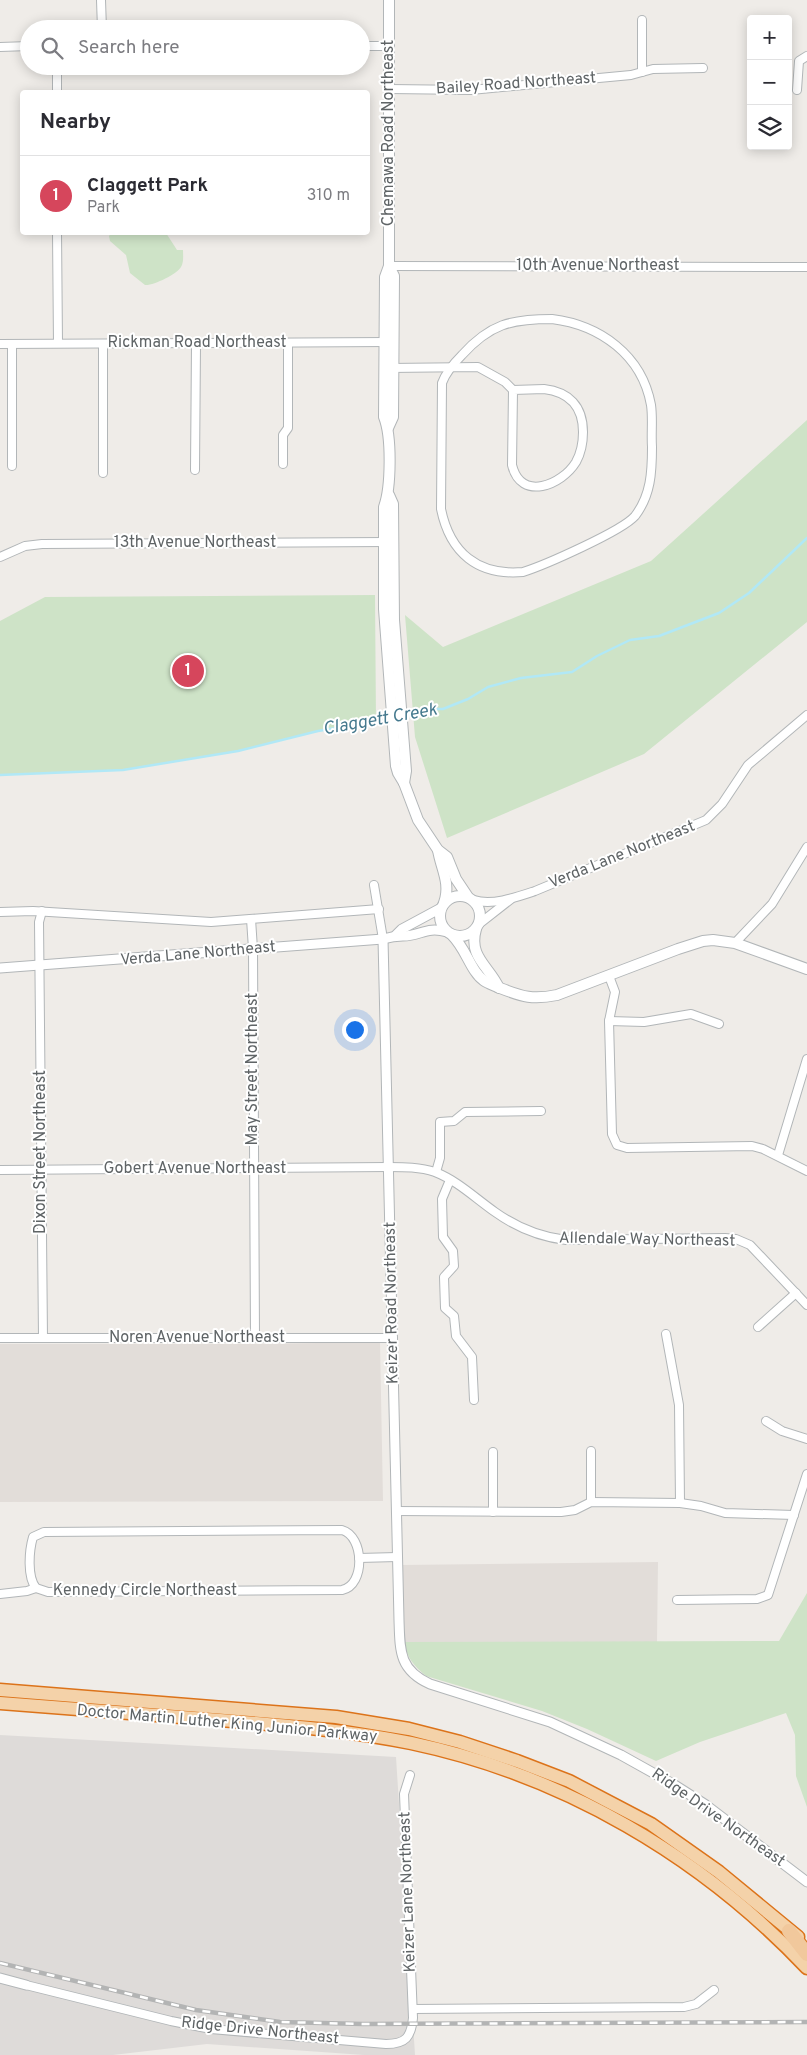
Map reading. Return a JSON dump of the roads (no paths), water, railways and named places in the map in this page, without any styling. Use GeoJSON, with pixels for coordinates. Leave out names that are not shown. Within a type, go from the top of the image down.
{"type":"FeatureCollection","features":[{"type":"Feature","properties":{"kind":"highway","name":"Doctor Martin Luther King Junior Parkway"},"geometry":{"type":"LineString","coordinates":[[0,1690],[336,1717],[408,1729],[460,1742],[569,1781],[651,1824],[719,1872],[807,1944]]}},
{"type":"Feature","properties":{"kind":"highway","name":"Doctor Martin Luther King Junior Parkway"},"geometry":{"type":"LineString","coordinates":[[0,1703],[211,1719],[340,1732],[419,1745],[532,1780],[586,1804],[650,1839],[691,1866],[747,1910],[782,1941],[807,1968]]}},
{"type":"Feature","properties":{"kind":"highway"},"geometry":{"type":"LineString","coordinates":[[789,1931],[807,1954]]}},
{"type":"Feature","properties":{"kind":"main road","name":"Chemawa Road Northeast"},"geometry":{"type":"LineString","coordinates":[[389,0],[389,266],[385,277],[389,368],[384,418],[388,428],[389,495],[394,504],[388,542],[384,609],[396,702],[400,754],[398,773],[404,783],[418,820],[438,850],[447,857],[456,880],[471,899]]}},
{"type":"Feature","properties":{"kind":"main road","name":"Chemawa Road Northeast"},"geometry":{"type":"LineString","coordinates":[[438,850],[440,864],[447,883],[447,894],[443,905]]}},
{"type":"Feature","properties":{"kind":"main road"},"geometry":{"type":"LineString","coordinates":[[500,988],[496,980],[484,967],[473,941],[480,911],[471,899],[455,896],[443,905],[440,921],[465,951],[477,973],[491,986],[516,995],[539,998],[557,995],[693,943],[713,940],[735,943],[807,969]]}},
{"type":"Feature","properties":{"kind":"main road"},"geometry":{"type":"LineString","coordinates":[[450,933],[465,936],[477,926]]}},
{"type":"Feature","properties":{"kind":"street"},"geometry":{"type":"LineString","coordinates":[[101,0],[102,20]]}},
{"type":"Feature","properties":{"kind":"street"},"geometry":{"type":"LineString","coordinates":[[642,20],[642,72]]}},
{"type":"Feature","properties":{"kind":"street"},"geometry":{"type":"LineString","coordinates":[[0,46],[20,46]]}},
{"type":"Feature","properties":{"kind":"street"},"geometry":{"type":"LineString","coordinates":[[370,46],[389,46]]}},
{"type":"Feature","properties":{"kind":"street"},"geometry":{"type":"LineString","coordinates":[[797,90],[799,61],[806,56]]}},
{"type":"Feature","properties":{"kind":"street","name":"Bailey Road Northeast"},"geometry":{"type":"LineString","coordinates":[[389,90],[492,88],[631,75],[653,69],[703,68]]}},
{"type":"Feature","properties":{"kind":"street"},"geometry":{"type":"LineString","coordinates":[[57,75],[57,90]]}},
{"type":"Feature","properties":{"kind":"street"},"geometry":{"type":"LineString","coordinates":[[57,235],[58,343]]}},
{"type":"Feature","properties":{"kind":"street","name":"10th Avenue Northeast"},"geometry":{"type":"LineString","coordinates":[[389,266],[807,267]]}},
{"type":"Feature","properties":{"kind":"street"},"geometry":{"type":"LineString","coordinates":[[552,319],[574,323],[602,334],[618,346],[638,370],[647,392],[651,411],[651,480],[644,501],[633,518],[616,530],[523,572],[488,569],[465,556],[450,535],[441,509],[442,383],[451,367],[485,333],[501,324],[518,320],[552,319]]}},
{"type":"Feature","properties":{"kind":"street","name":"Rickman Road Northeast"},"geometry":{"type":"LineString","coordinates":[[0,344],[389,342]]}},
{"type":"Feature","properties":{"kind":"street"},"geometry":{"type":"LineString","coordinates":[[283,464],[283,435],[288,428],[288,343]]}},
{"type":"Feature","properties":{"kind":"street"},"geometry":{"type":"LineString","coordinates":[[12,344],[12,466]]}},
{"type":"Feature","properties":{"kind":"street"},"geometry":{"type":"LineString","coordinates":[[103,344],[103,473]]}},
{"type":"Feature","properties":{"kind":"street"},"geometry":{"type":"LineString","coordinates":[[195,470],[196,344]]}},
{"type":"Feature","properties":{"kind":"street"},"geometry":{"type":"LineString","coordinates":[[389,368],[474,367],[483,369],[505,382],[513,390],[513,472],[527,486],[542,487],[550,484],[570,470],[579,456],[583,435],[580,411],[567,396],[554,390],[513,390]]}},
{"type":"Feature","properties":{"kind":"street","name":"13th Avenue Northeast"},"geometry":{"type":"LineString","coordinates":[[0,557],[26,546],[42,544],[388,542]]}},
{"type":"Feature","properties":{"kind":"street","name":"Verda Lane Northeast"},"geometry":{"type":"LineString","coordinates":[[471,899],[484,903],[511,899],[658,842],[706,820],[722,804],[748,765],[807,715]]}},
{"type":"Feature","properties":{"kind":"street"},"geometry":{"type":"LineString","coordinates":[[735,943],[772,904],[807,847]]}},
{"type":"Feature","properties":{"kind":"street"},"geometry":{"type":"LineString","coordinates":[[374,885],[383,939]]}},
{"type":"Feature","properties":{"kind":"street","name":"Verda Lane Northeast"},"geometry":{"type":"LineString","coordinates":[[477,926],[511,899]]}},
{"type":"Feature","properties":{"kind":"street","name":"Verda Lane Northeast"},"geometry":{"type":"LineString","coordinates":[[396,935],[402,929],[443,905]]}},
{"type":"Feature","properties":{"kind":"street"},"geometry":{"type":"LineString","coordinates":[[0,912],[42,911],[210,922],[379,909]]}},
{"type":"Feature","properties":{"kind":"street","name":"Dixon Street Northeast"},"geometry":{"type":"LineString","coordinates":[[42,911],[39,922],[43,1338]]}},
{"type":"Feature","properties":{"kind":"street","name":"May Street Northeast"},"geometry":{"type":"LineString","coordinates":[[251,919],[253,950],[254,1338]]}},
{"type":"Feature","properties":{"kind":"street","name":"Verda Lane Northeast"},"geometry":{"type":"LineString","coordinates":[[0,968],[383,939],[431,929],[450,933]]}},
{"type":"Feature","properties":{"kind":"street","name":"Keizer Road Northeast"},"geometry":{"type":"LineString","coordinates":[[383,939],[399,1639],[406,1666]]}},
{"type":"Feature","properties":{"kind":"street"},"geometry":{"type":"LineString","coordinates":[[609,976],[615,992],[609,1021],[612,1134],[617,1145],[627,1148],[741,1145],[763,1149],[807,1171]]}},
{"type":"Feature","properties":{"kind":"street"},"geometry":{"type":"LineString","coordinates":[[609,1021],[644,1022],[691,1014],[719,1024]]}},
{"type":"Feature","properties":{"kind":"street"},"geometry":{"type":"LineString","coordinates":[[778,1156],[807,1059]]}},
{"type":"Feature","properties":{"kind":"street"},"geometry":{"type":"LineString","coordinates":[[436,1172],[440,1153],[440,1122],[454,1121],[466,1112],[541,1111]]}},
{"type":"Feature","properties":{"kind":"street","name":"Gobert Avenue Northeast"},"geometry":{"type":"LineString","coordinates":[[0,1170],[389,1167]]}},
{"type":"Feature","properties":{"kind":"street","name":"Allendale Way Northeast"},"geometry":{"type":"LineString","coordinates":[[389,1167],[419,1168],[436,1172],[510,1222],[528,1231],[554,1239],[736,1239],[750,1245],[760,1254],[807,1305]]}},
{"type":"Feature","properties":{"kind":"street"},"geometry":{"type":"LineString","coordinates":[[450,1180],[442,1199],[443,1237],[452,1247],[454,1266],[444,1277],[445,1308],[454,1316],[457,1340],[472,1357],[474,1400]]}},
{"type":"Feature","properties":{"kind":"street"},"geometry":{"type":"LineString","coordinates":[[758,1328],[796,1293]]}},
{"type":"Feature","properties":{"kind":"street"},"geometry":{"type":"LineString","coordinates":[[666,1334],[679,1405],[680,1503]]}},
{"type":"Feature","properties":{"kind":"street","name":"Noren Avenue Northeast"},"geometry":{"type":"LineString","coordinates":[[0,1338],[393,1338]]}},
{"type":"Feature","properties":{"kind":"street"},"geometry":{"type":"LineString","coordinates":[[766,1422],[782,1431],[807,1439]]}},
{"type":"Feature","properties":{"kind":"street"},"geometry":{"type":"LineString","coordinates":[[591,1450],[591,1502]]}},
{"type":"Feature","properties":{"kind":"street"},"geometry":{"type":"LineString","coordinates":[[493,1452],[493,1512]]}},
{"type":"Feature","properties":{"kind":"street"},"geometry":{"type":"LineString","coordinates":[[678,1600],[758,1600],[768,1595],[807,1474]]}},
{"type":"Feature","properties":{"kind":"street"},"geometry":{"type":"LineString","coordinates":[[396,1511],[561,1512],[575,1510],[591,1502],[680,1503],[739,1514],[794,1515]]}},
{"type":"Feature","properties":{"kind":"street","name":"Kennedy Circle Northeast"},"geometry":{"type":"LineString","coordinates":[[342,1530],[352,1535],[359,1558],[354,1582],[351,1586],[342,1590],[48,1592],[36,1588],[31,1577],[31,1543],[33,1538],[44,1532],[342,1530]]}},
{"type":"Feature","properties":{"kind":"street"},"geometry":{"type":"LineString","coordinates":[[359,1558],[397,1557]]}},
{"type":"Feature","properties":{"kind":"street"},"geometry":{"type":"LineString","coordinates":[[0,1594],[28,1592],[36,1588]]}},
{"type":"Feature","properties":{"kind":"street","name":"Ridge Drive Northeast"},"geometry":{"type":"LineString","coordinates":[[406,1666],[414,1674],[430,1684],[550,1722],[647,1768],[706,1806],[807,1882]]}},
{"type":"Feature","properties":{"kind":"street","name":"Keizer Lane Northeast"},"geometry":{"type":"LineString","coordinates":[[410,1775],[404,1794],[413,2009]]}},
{"type":"Feature","properties":{"kind":"street","name":"Ridge Drive Northeast"},"geometry":{"type":"LineString","coordinates":[[0,1978],[171,2021],[211,2029],[386,2044],[396,2044],[404,2041],[412,2031],[413,2009]]}},
{"type":"Feature","properties":{"kind":"street"},"geometry":{"type":"LineString","coordinates":[[413,2009],[684,2006],[696,2004],[714,1990]]}},
{"type":"Feature","properties":{"kind":"waterway","name":"Claggett Creek"},"geometry":{"type":"LineString","coordinates":[[403,716],[425,709],[443,709],[468,699],[488,687],[521,678],[572,672],[597,656],[630,640],[659,636],[719,613],[749,593],[807,538]]}},
{"type":"Feature","properties":{"kind":"waterway","name":"Claggett Creek"},"geometry":{"type":"LineString","coordinates":[[0,775],[123,770],[238,751],[318,731],[391,719]]}},
{"type":"Feature","properties":{"kind":"railway"},"geometry":{"type":"LineString","coordinates":[[0,1963],[196,2010],[280,2022],[363,2024],[807,2022]]}},
{"type":"Feature","properties":{"kind":"place","name":"Claggett Park"},"geometry":{"type":"Point","coordinates":[188,671]}}]}
